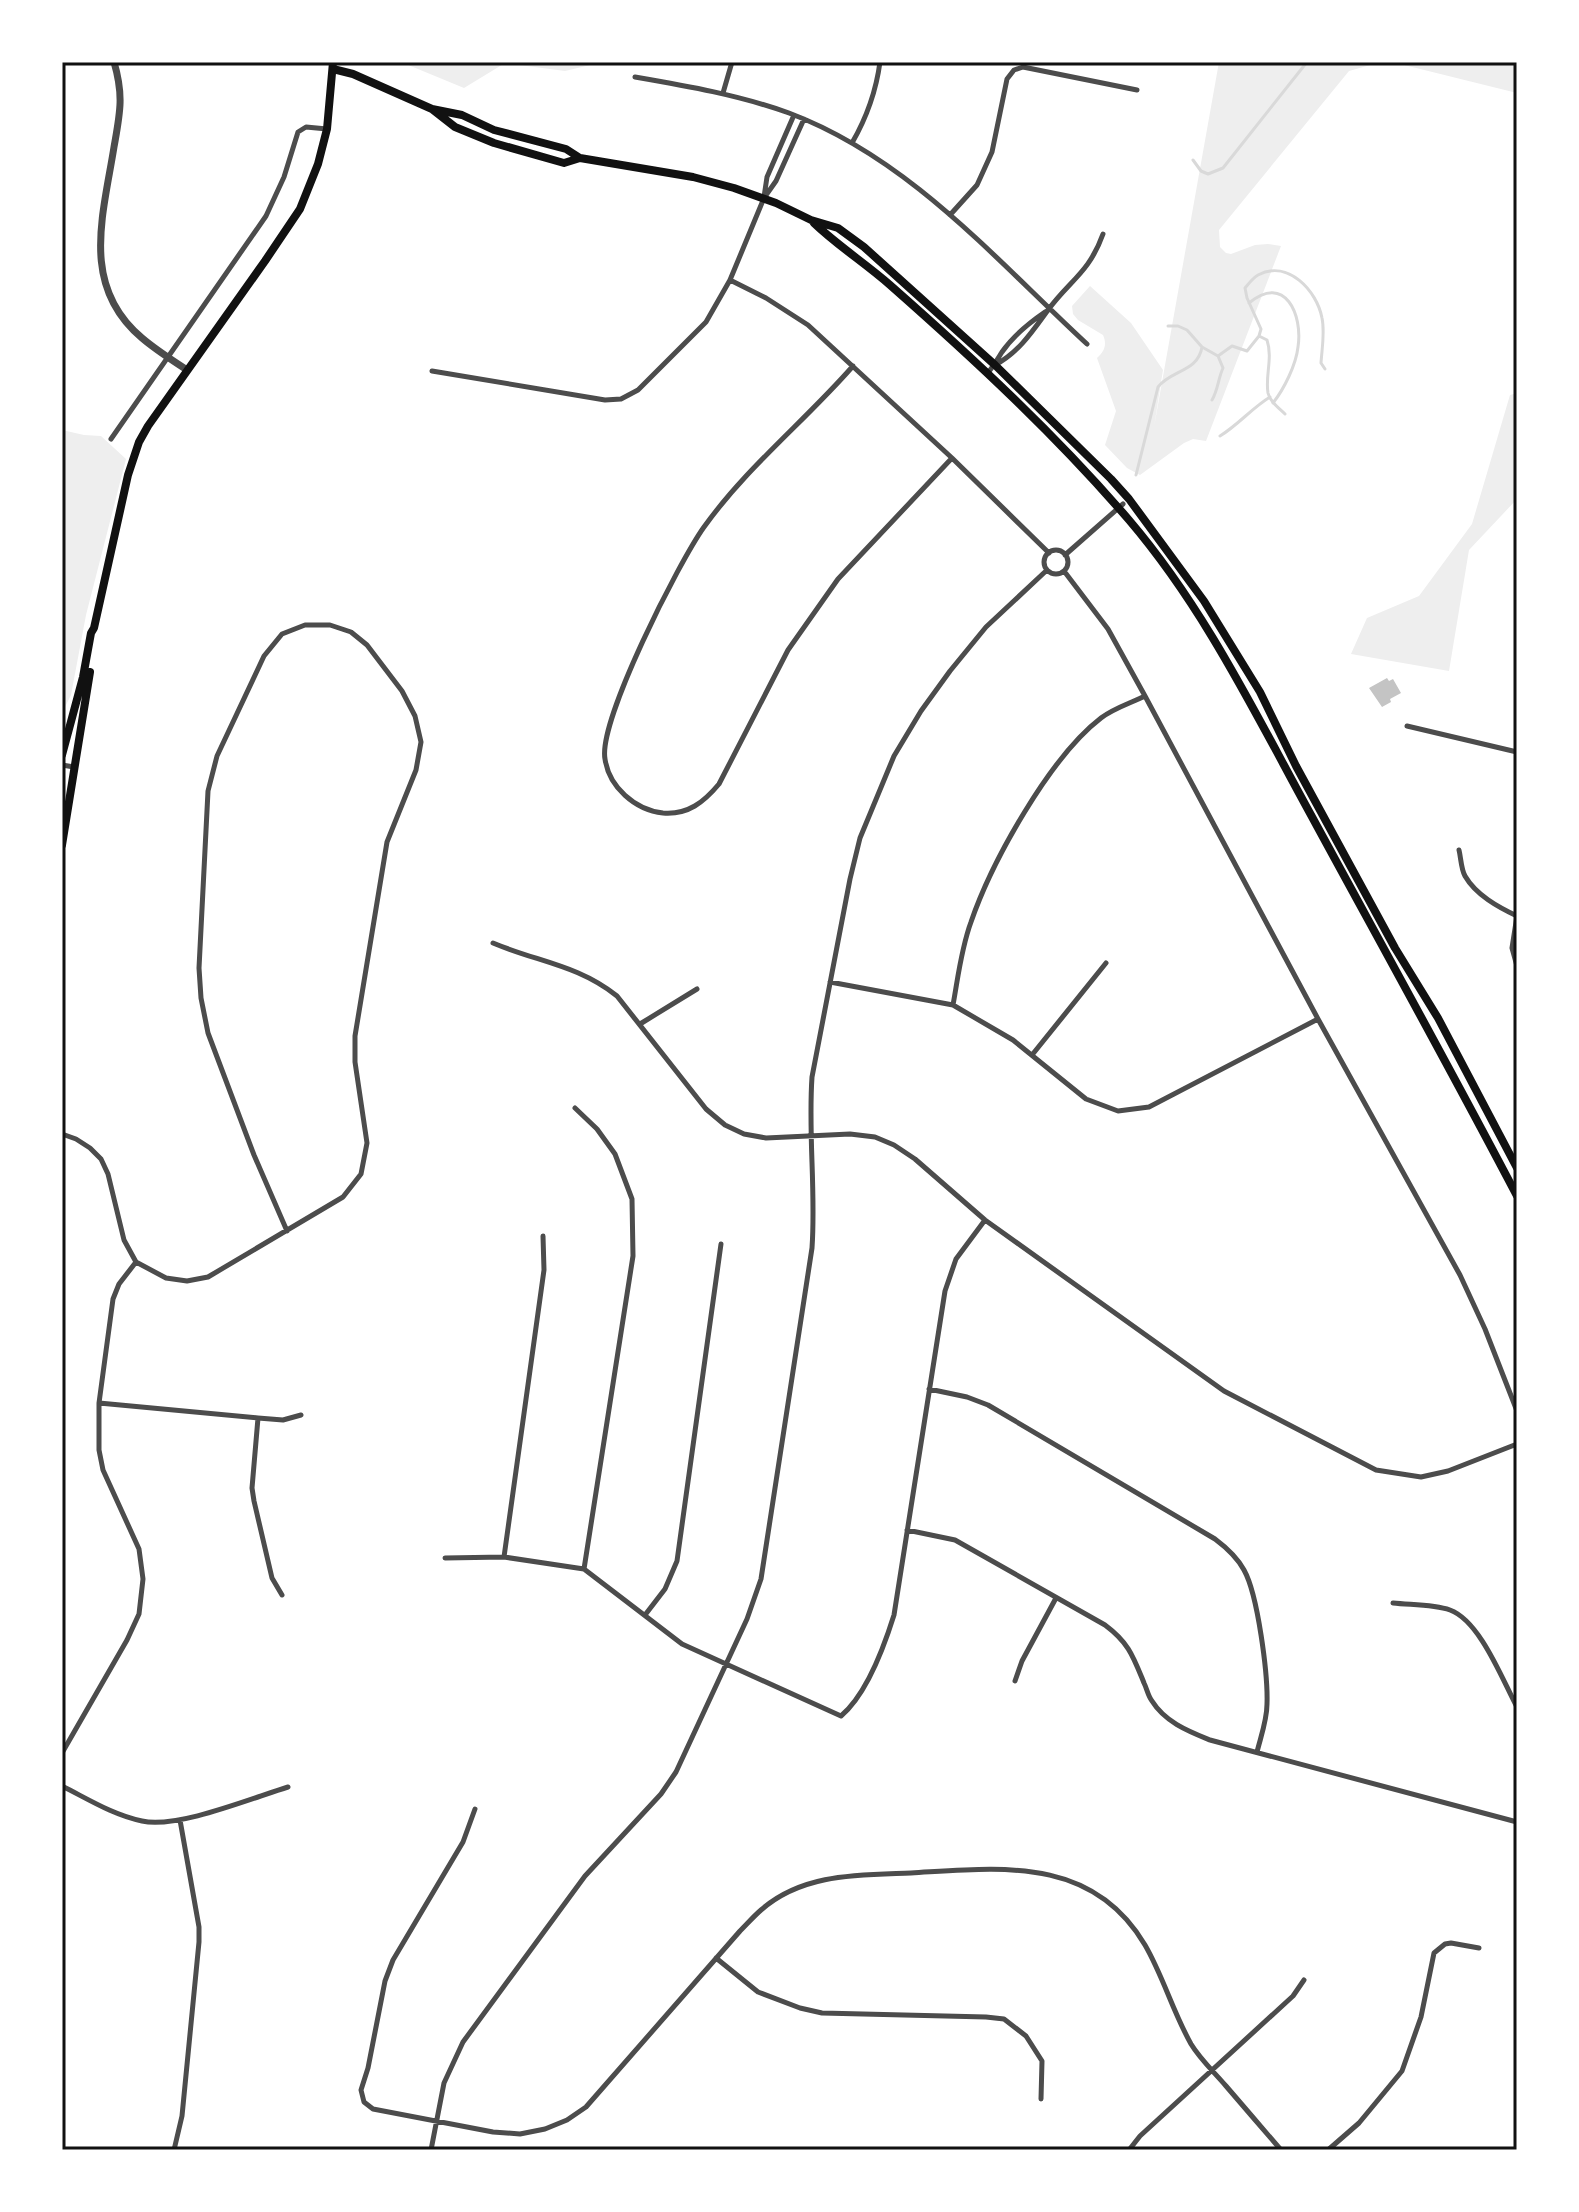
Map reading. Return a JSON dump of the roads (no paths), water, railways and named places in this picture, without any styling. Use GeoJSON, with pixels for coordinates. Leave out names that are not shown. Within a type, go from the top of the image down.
{"type":"FeatureCollection","features":[{"type":"Feature","properties":{"kind":"main road"},"geometry":{"type":"LineString","coordinates":[[62,755],[80,693],[91,633],[133,459],[148,426],[300,209],[318,164],[327,129],[333,65],[432,109],[462,115],[494,130],[566,149],[580,158],[693,177],[764,198],[811,220],[838,228],[864,247],[995,365],[1129,499],[1223,629],[1260,692],[1296,766],[1395,948],[1438,1018],[1517,1168]]}},
{"type":"Feature","properties":{"kind":"main road"},"geometry":{"type":"LineString","coordinates":[[432,109],[455,127],[494,143],[564,163],[580,158]]}},
{"type":"Feature","properties":{"kind":"main road"},"geometry":{"type":"LineString","coordinates":[[811,220],[888,283],[1066,449],[1121,506],[1175,580],[1250,700],[1397,974],[1514,1182],[1517,1196]]}},
{"type":"Feature","properties":{"kind":"main road"},"geometry":{"type":"LineString","coordinates":[[62,845],[96,634],[94,628]]}},
{"type":"Feature","properties":{"kind":"street"},"geometry":{"type":"LineString","coordinates":[[114,62],[121,85],[121,112],[99,236],[100,269],[110,299],[125,322],[141,338],[187,370]]}},
{"type":"Feature","properties":{"kind":"street"},"geometry":{"type":"LineString","coordinates":[[723,93],[732,62]]}},
{"type":"Feature","properties":{"kind":"street"},"geometry":{"type":"LineString","coordinates":[[852,143],[865,121],[873,98],[880,62]]}},
{"type":"Feature","properties":{"kind":"street"},"geometry":{"type":"LineString","coordinates":[[950,215],[977,185],[992,152],[1007,79],[1014,70],[1023,67],[1137,90]]}},
{"type":"Feature","properties":{"kind":"street"},"geometry":{"type":"LineString","coordinates":[[635,77],[723,93],[794,115],[852,143],[896,170],[950,215],[1087,344]]}},
{"type":"Feature","properties":{"kind":"street"},"geometry":{"type":"LineString","coordinates":[[764,198],[767,177],[794,115]]}},
{"type":"Feature","properties":{"kind":"street"},"geometry":{"type":"LineString","coordinates":[[432,371],[605,400],[621,399],[638,390],[706,322],[730,280],[764,198],[776,181],[804,119]]}},
{"type":"Feature","properties":{"kind":"street"},"geometry":{"type":"LineString","coordinates":[[111,439],[266,216],[284,177],[298,132],[306,127],[327,129]]}},
{"type":"Feature","properties":{"kind":"street"},"geometry":{"type":"LineString","coordinates":[[987,374],[995,365],[1009,358],[1036,330],[1049,309],[1086,269],[1096,254],[1103,234]]}},
{"type":"Feature","properties":{"kind":"street"},"geometry":{"type":"LineString","coordinates":[[730,280],[808,325],[1049,553]]}},
{"type":"Feature","properties":{"kind":"street"},"geometry":{"type":"LineString","coordinates":[[853,366],[741,483],[704,527],[675,575],[615,706],[606,736],[604,758],[612,780],[626,797],[640,807],[663,813],[686,811],[704,802],[719,784],[788,650],[838,579],[952,458]]}},
{"type":"Feature","properties":{"kind":"street"},"geometry":{"type":"LineString","coordinates":[[1065,555],[1121,506]]}},
{"type":"Feature","properties":{"kind":"street"},"geometry":{"type":"LineString","coordinates":[[1055,550],[1065,555],[1068,565],[1064,571],[1053,574],[1047,570],[1044,563],[1049,553],[1055,550]]}},
{"type":"Feature","properties":{"kind":"street"},"geometry":{"type":"LineString","coordinates":[[431,2150],[444,2083],[463,2042],[585,1876],[661,1794],[676,1772],[747,1619],[761,1579],[812,1248],[812,1077],[860,838],[894,756],[921,711],[986,627],[1047,570]]}},
{"type":"Feature","properties":{"kind":"street"},"geometry":{"type":"LineString","coordinates":[[1064,571],[1108,629],[1460,1275],[1517,1411]]}},
{"type":"Feature","properties":{"kind":"street"},"geometry":{"type":"LineString","coordinates":[[62,1134],[83,1143],[101,1159],[108,1174],[124,1240],[136,1262],[166,1278],[187,1281],[208,1277],[287,1231],[343,1197],[361,1174],[367,1143],[355,1062],[355,1036],[387,842],[416,770],[421,742],[415,716],[402,691],[367,645],[351,632],[330,625],[305,625],[282,634],[264,656],[217,756],[208,791],[199,968],[201,998],[208,1033],[254,1155],[287,1231]]}},
{"type":"Feature","properties":{"kind":"street"},"geometry":{"type":"LineString","coordinates":[[953,1005],[975,912],[1006,846],[1036,794],[1082,734],[1104,715],[1145,696]]}},
{"type":"Feature","properties":{"kind":"street"},"geometry":{"type":"LineString","coordinates":[[1407,726],[1517,752]]}},
{"type":"Feature","properties":{"kind":"street"},"geometry":{"type":"LineString","coordinates":[[62,765],[74,767]]}},
{"type":"Feature","properties":{"kind":"street"},"geometry":{"type":"LineString","coordinates":[[1459,850],[1465,875],[1478,891],[1495,905],[1517,916],[1512,948],[1517,966]]}},
{"type":"Feature","properties":{"kind":"street"},"geometry":{"type":"LineString","coordinates":[[493,943],[578,971],[617,996],[706,1109],[725,1125],[744,1134],[766,1138],[850,1134],[875,1137],[894,1145],[915,1159],[985,1220],[1224,1391],[1376,1470],[1421,1477],[1448,1471],[1517,1444]]}},
{"type":"Feature","properties":{"kind":"street"},"geometry":{"type":"LineString","coordinates":[[1032,1055],[1106,963]]}},
{"type":"Feature","properties":{"kind":"street"},"geometry":{"type":"LineString","coordinates":[[830,982],[953,1005],[1013,1040],[1086,1099],[1118,1111],[1149,1107],[1318,1019]]}},
{"type":"Feature","properties":{"kind":"street"},"geometry":{"type":"LineString","coordinates":[[640,1024],[697,989]]}},
{"type":"Feature","properties":{"kind":"street"},"geometry":{"type":"LineString","coordinates":[[575,1108],[597,1129],[615,1154],[632,1199],[633,1256],[584,1569]]}},
{"type":"Feature","properties":{"kind":"street"},"geometry":{"type":"LineString","coordinates":[[445,1558],[504,1557],[584,1569],[682,1644],[841,1716],[871,1673],[894,1615],[949,1275],[956,1259],[985,1220]]}},
{"type":"Feature","properties":{"kind":"street"},"geometry":{"type":"LineString","coordinates":[[504,1557],[544,1270],[543,1236]]}},
{"type":"Feature","properties":{"kind":"street"},"geometry":{"type":"LineString","coordinates":[[645,1615],[665,1589],[677,1561],[721,1244]]}},
{"type":"Feature","properties":{"kind":"street"},"geometry":{"type":"LineString","coordinates":[[62,1753],[139,1614],[143,1579],[139,1549],[103,1470],[97,1432],[113,1299],[119,1284],[136,1262]]}},
{"type":"Feature","properties":{"kind":"street"},"geometry":{"type":"LineString","coordinates":[[929,1389],[988,1405],[1215,1539],[1233,1553],[1246,1572],[1255,1597],[1266,1682],[1266,1718],[1257,1752]]}},
{"type":"Feature","properties":{"kind":"street"},"geometry":{"type":"LineString","coordinates":[[99,1403],[283,1420],[301,1415]]}},
{"type":"Feature","properties":{"kind":"street"},"geometry":{"type":"LineString","coordinates":[[258,1418],[252,1488],[272,1578],[282,1595]]}},
{"type":"Feature","properties":{"kind":"street"},"geometry":{"type":"LineString","coordinates":[[907,1530],[955,1540],[1105,1625],[1121,1637],[1132,1653],[1152,1701],[1164,1716],[1183,1729],[1210,1740],[1517,1822]]}},
{"type":"Feature","properties":{"kind":"street"},"geometry":{"type":"LineString","coordinates":[[1015,1681],[1022,1661],[1056,1598]]}},
{"type":"Feature","properties":{"kind":"street"},"geometry":{"type":"LineString","coordinates":[[1393,1603],[1447,1608],[1463,1616],[1475,1628],[1517,1707]]}},
{"type":"Feature","properties":{"kind":"street"},"geometry":{"type":"LineString","coordinates":[[62,1786],[108,1811],[145,1822],[180,1820],[288,1787]]}},
{"type":"Feature","properties":{"kind":"street"},"geometry":{"type":"LineString","coordinates":[[475,1809],[463,1842],[393,1960],[385,1981],[361,2090],[364,2102],[373,2109],[493,2132],[520,2134],[545,2129],[567,2120],[586,2107],[763,1908],[797,1888],[831,1878],[1002,1868],[1049,1874],[1075,1883],[1093,1892],[1126,1919],[1144,1945],[1193,2046],[1281,2150]]}},
{"type":"Feature","properties":{"kind":"street"},"geometry":{"type":"LineString","coordinates":[[174,2150],[182,2116],[199,1942],[180,1820]]}},
{"type":"Feature","properties":{"kind":"street"},"geometry":{"type":"LineString","coordinates":[[1328,2150],[1359,2123],[1402,2071],[1421,2017],[1434,1953],[1439,1947],[1451,1943],[1479,1948]]}},
{"type":"Feature","properties":{"kind":"street"},"geometry":{"type":"LineString","coordinates":[[716,1958],[758,1992],[822,2013],[1004,2019],[1026,2036],[1042,2061],[1041,2099]]}},
{"type":"Feature","properties":{"kind":"street"},"geometry":{"type":"LineString","coordinates":[[1129,2150],[1140,2136],[1293,1996],[1304,1980]]}},
{"type":"Feature","properties":{"kind":"waterway"},"geometry":{"type":"LineString","coordinates":[[1193,160],[1201,171],[1208,174],[1223,168],[1307,62]]}},
{"type":"Feature","properties":{"kind":"waterway"},"geometry":{"type":"LineString","coordinates":[[1218,356],[1232,346],[1247,351],[1259,336],[1261,329],[1245,288],[1258,275],[1280,271],[1299,280],[1319,308],[1323,329],[1321,363],[1325,369]]}},
{"type":"Feature","properties":{"kind":"waterway"},"geometry":{"type":"LineString","coordinates":[[1249,303],[1262,295],[1282,295],[1289,302],[1298,322],[1295,361],[1273,403]]}},
{"type":"Feature","properties":{"kind":"waterway"},"geometry":{"type":"LineString","coordinates":[[1168,326],[1187,330],[1202,347],[1218,356],[1223,368],[1212,400]]}},
{"type":"Feature","properties":{"kind":"waterway"},"geometry":{"type":"LineString","coordinates":[[1259,336],[1267,340],[1269,347],[1269,396],[1285,414]]}},
{"type":"Feature","properties":{"kind":"waterway"},"geometry":{"type":"LineString","coordinates":[[1136,475],[1158,387],[1190,366],[1202,347]]}},
{"type":"Feature","properties":{"kind":"waterway"},"geometry":{"type":"LineString","coordinates":[[1220,436],[1270,397]]}}]}
